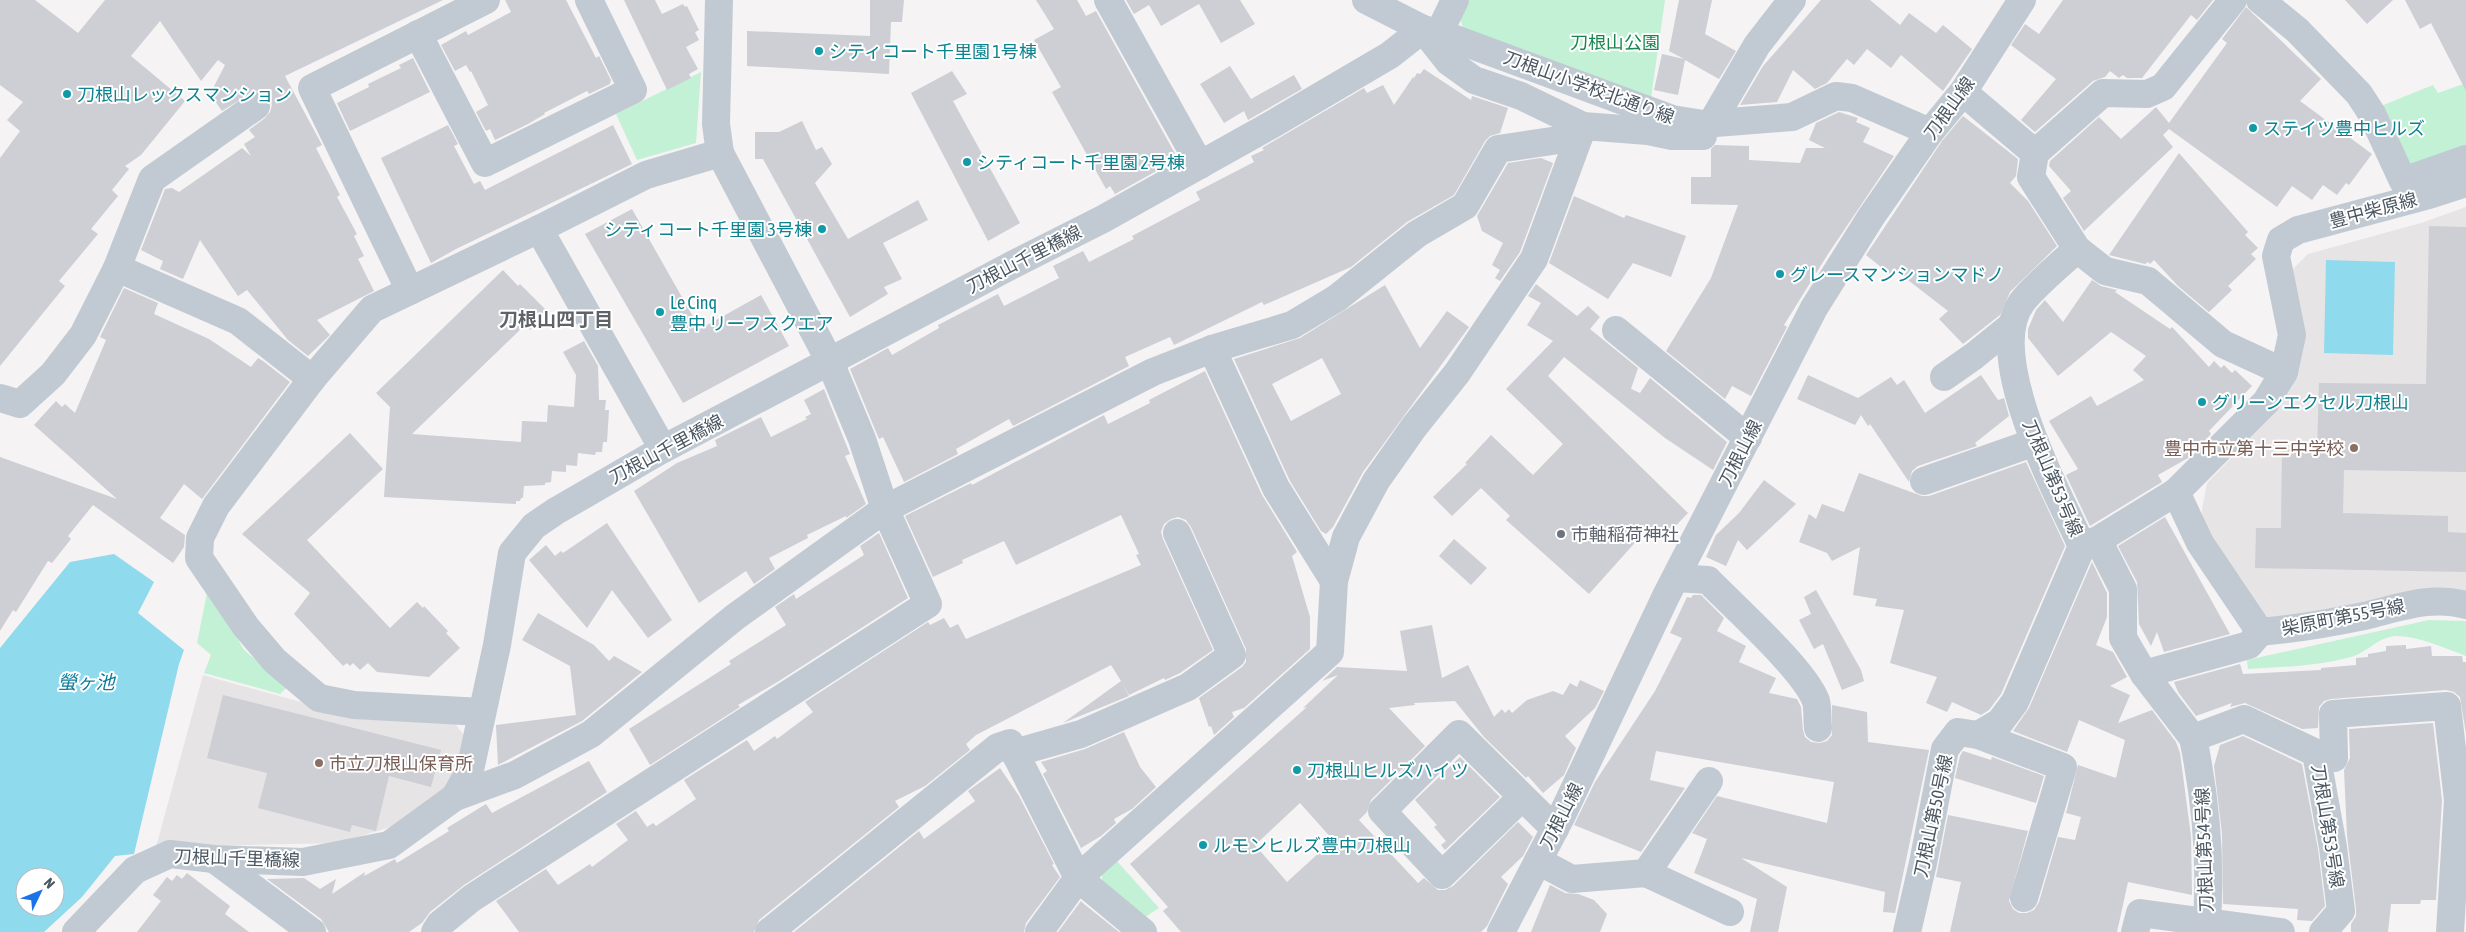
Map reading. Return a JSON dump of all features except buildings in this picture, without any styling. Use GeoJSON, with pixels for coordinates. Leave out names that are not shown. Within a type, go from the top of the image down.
{"type":"FeatureCollection","features":[{"type":"Feature","properties":{"kind":"street"},"geometry":{"type":"LineString","coordinates":[[410,291],[312,88],[486,0]]}},
{"type":"Feature","properties":{"kind":"street"},"geometry":{"type":"LineString","coordinates":[[418,34],[485,163],[633,90],[589,0]]}},
{"type":"Feature","properties":{"kind":"street"},"geometry":{"type":"LineString","coordinates":[[435,932],[440,924],[472,898],[928,604],[885,509],[862,439],[830,362],[720,153],[716,124],[719,0]]}},
{"type":"Feature","properties":{"kind":"street"},"geometry":{"type":"LineString","coordinates":[[1108,0],[1200,165]]}},
{"type":"Feature","properties":{"kind":"street","name":"刀根山小学校北通り線"},"geometry":{"type":"LineString","coordinates":[[1366,0],[1431,31],[1672,119],[1708,123],[1792,117],[1836,96],[1852,98],[1930,132]]}},
{"type":"Feature","properties":{"kind":"street"},"geometry":{"type":"LineString","coordinates":[[1455,0],[1431,31],[1449,62],[1474,80],[1522,96],[1581,132]]}},
{"type":"Feature","properties":{"kind":"street"},"geometry":{"type":"LineString","coordinates":[[455,797],[515,775],[591,734],[735,617],[885,509],[1153,372],[1212,349],[1292,325],[1337,298],[1417,234],[1465,206],[1498,149],[1581,132],[1648,131],[1672,136],[1702,136],[1708,123],[1757,45],[1792,0]]}},
{"type":"Feature","properties":{"kind":"street","name":"刀根山線"},"geometry":{"type":"LineString","coordinates":[[1501,932],[1555,829],[1676,578],[1814,308],[1870,218],[1914,158],[1930,132],[1963,92],[2022,0]]}},
{"type":"Feature","properties":{"kind":"street"},"geometry":{"type":"LineString","coordinates":[[2090,543],[2176,492],[2266,402],[2284,372],[2223,344],[2148,281],[2105,271],[2077,249],[2031,177],[2035,153],[2103,93],[2147,94],[2163,87],[2232,0]]}},
{"type":"Feature","properties":{"kind":"street"},"geometry":{"type":"LineString","coordinates":[[2260,0],[2297,30],[2359,94],[2372,114],[2404,181],[2466,159]]}},
{"type":"Feature","properties":{"kind":"street","name":"刀根山千里橋線"},"geometry":{"type":"LineString","coordinates":[[76,932],[135,870],[170,854],[214,859],[304,862],[389,845],[455,797],[470,770],[497,645],[512,553],[534,526],[556,510],[663,449],[1102,219],[1200,165],[1431,31]]}},
{"type":"Feature","properties":{"kind":"street"},"geometry":{"type":"LineString","coordinates":[[1963,92],[2035,153]]}},
{"type":"Feature","properties":{"kind":"street"},"geometry":{"type":"LineString","coordinates":[[0,398],[20,404],[53,374],[83,335],[117,268],[152,179],[256,106]]}},
{"type":"Feature","properties":{"kind":"street"},"geometry":{"type":"LineString","coordinates":[[1039,932],[1078,878],[1330,652],[1334,581],[1346,537],[1376,481],[1414,426],[1457,373],[1534,259],[1581,132]]}},
{"type":"Feature","properties":{"kind":"street"},"geometry":{"type":"LineString","coordinates":[[482,712],[354,705],[319,698],[275,660],[246,627],[199,558],[200,538],[216,506],[312,379],[372,309],[540,229],[646,175],[720,153]]}},
{"type":"Feature","properties":{"kind":"street","name":"豊中柴原線"},"geometry":{"type":"LineString","coordinates":[[2284,372],[2292,335],[2276,256],[2281,240],[2298,230],[2430,195],[2466,182]]}},
{"type":"Feature","properties":{"kind":"street"},"geometry":{"type":"LineString","coordinates":[[540,229],[663,449]]}},
{"type":"Feature","properties":{"kind":"street"},"geometry":{"type":"LineString","coordinates":[[1944,377],[2011,326],[2022,302],[2077,249]]}},
{"type":"Feature","properties":{"kind":"street"},"geometry":{"type":"LineString","coordinates":[[117,268],[238,320],[312,379]]}},
{"type":"Feature","properties":{"kind":"street","name":"刀根山第53号線"},"geometry":{"type":"LineString","coordinates":[[2011,326],[2011,365],[2035,442],[2090,543],[2123,589],[2123,638],[2144,674],[2193,738],[2244,719],[2316,753],[2333,847],[2341,911],[2323,932]]}},
{"type":"Feature","properties":{"kind":"street"},"geometry":{"type":"LineString","coordinates":[[1616,330],[1748,438]]}},
{"type":"Feature","properties":{"kind":"street"},"geometry":{"type":"LineString","coordinates":[[1212,349],[1276,488],[1334,581]]}},
{"type":"Feature","properties":{"kind":"street"},"geometry":{"type":"LineString","coordinates":[[1924,481],[2035,442]]}},
{"type":"Feature","properties":{"kind":"street","name":"柴原町第55号線"},"geometry":{"type":"LineString","coordinates":[[2176,492],[2200,543],[2260,632],[2292,629],[2364,616],[2408,604],[2436,601],[2466,605]]}},
{"type":"Feature","properties":{"kind":"street"},"geometry":{"type":"LineString","coordinates":[[1014,752],[1081,734],[1188,687],[1232,655],[1177,533]]}},
{"type":"Feature","properties":{"kind":"street","name":"刀根山第50号線"},"geometry":{"type":"LineString","coordinates":[[1907,932],[1923,863],[1945,749],[1958,732],[1978,735],[2000,722],[2016,702],[2090,543]]}},
{"type":"Feature","properties":{"kind":"street"},"geometry":{"type":"LineString","coordinates":[[1676,578],[1708,580],[1788,662],[1816,702],[1818,728]]}},
{"type":"Feature","properties":{"kind":"street"},"geometry":{"type":"LineString","coordinates":[[2144,674],[2249,644],[2260,632]]}},
{"type":"Feature","properties":{"kind":"street"},"geometry":{"type":"LineString","coordinates":[[2316,753],[2334,758],[2333,714],[2447,706],[2458,800],[2450,932]]}},
{"type":"Feature","properties":{"kind":"street"},"geometry":{"type":"LineString","coordinates":[[1521,798],[1442,875],[1382,811],[1459,734],[1521,798],[1555,829]]}},
{"type":"Feature","properties":{"kind":"street"},"geometry":{"type":"LineString","coordinates":[[1978,735],[2062,766],[2024,898]]}},
{"type":"Feature","properties":{"kind":"street","name":"刀根山第54号線"},"geometry":{"type":"LineString","coordinates":[[2193,738],[2204,796],[2207,832],[2207,927]]}},
{"type":"Feature","properties":{"kind":"street"},"geometry":{"type":"LineString","coordinates":[[770,932],[998,747],[1010,743],[1078,878],[1143,932]]}},
{"type":"Feature","properties":{"kind":"street"},"geometry":{"type":"LineString","coordinates":[[1646,873],[1709,782]]}},
{"type":"Feature","properties":{"kind":"street"},"geometry":{"type":"LineString","coordinates":[[214,859],[312,932]]}},
{"type":"Feature","properties":{"kind":"street"},"geometry":{"type":"LineString","coordinates":[[1538,861],[1572,879],[1646,873],[1730,912]]}},
{"type":"Feature","properties":{"kind":"street"},"geometry":{"type":"LineString","coordinates":[[2135,932],[2140,913],[2207,927],[2281,932]]}},
{"type":"Feature","properties":{"kind":"shaded area","name":"豊中市立第十三中学校"},"geometry":{"type":"Polygon","coordinates":[[[2466,207],[2466,596],[2273,624],[2253,615],[2203,528],[2202,509],[2207,483],[2276,412],[2292,387],[2303,347],[2301,310],[2292,270],[2308,254],[2421,223],[2466,207]]]}},
{"type":"Feature","properties":{"kind":"shaded area","name":"市立刀根山保育所"},"geometry":{"type":"Polygon","coordinates":[[[203,675],[366,720],[450,718],[468,740],[451,787],[394,826],[337,843],[156,847],[203,675]]]}},
{"type":"Feature","properties":{"kind":"green space","name":"刀根山公園"},"geometry":{"type":"Polygon","coordinates":[[[1466,0],[1665,0],[1651,98],[1465,34],[1459,15],[1466,0]]]}},
{"type":"Feature","properties":{"kind":"green space"},"geometry":{"type":"Polygon","coordinates":[[[701,72],[696,143],[637,160],[616,114],[701,72]]]}},
{"type":"Feature","properties":{"kind":"green space"},"geometry":{"type":"Polygon","coordinates":[[[2466,83],[2466,148],[2414,169],[2404,164],[2381,106],[2433,85],[2438,93],[2466,83]]]}},
{"type":"Feature","properties":{"kind":"green space"},"geometry":{"type":"Polygon","coordinates":[[[208,588],[244,650],[287,687],[280,694],[204,673],[211,655],[197,643],[208,588]]]}},
{"type":"Feature","properties":{"kind":"green space"},"geometry":{"type":"Polygon","coordinates":[[[2429,620],[2466,621],[2466,656],[2422,640],[2396,636],[2384,639],[2357,655],[2338,660],[2300,666],[2248,669],[2247,660],[2429,620]]]}},
{"type":"Feature","properties":{"kind":"green space"},"geometry":{"type":"Polygon","coordinates":[[[1116,860],[1159,908],[1142,919],[1102,884],[1102,872],[1116,860]]]}},
{"type":"Feature","properties":{"kind":"water"},"geometry":{"type":"Polygon","coordinates":[[[2326,260],[2395,262],[2393,355],[2324,353],[2326,260]]]}},
{"type":"Feature","properties":{"kind":"water","name":"螢ヶ池"},"geometry":{"type":"Polygon","coordinates":[[[114,554],[154,582],[138,613],[184,650],[179,664],[134,854],[115,856],[82,897],[65,913],[65,867],[15,867],[15,917],[60,917],[44,932],[0,932],[0,648],[70,562],[114,554]]]}},
{"type":"Feature","properties":{"kind":"place","name":"シティコート千里園 1号棟"},"geometry":{"type":"Point","coordinates":[819,51]}},
{"type":"Feature","properties":{"kind":"place","name":"刀根山レックスマンション"},"geometry":{"type":"Point","coordinates":[67,94]}},
{"type":"Feature","properties":{"kind":"place","name":"ステイツ豊中ヒルズ"},"geometry":{"type":"Point","coordinates":[2253,128]}},
{"type":"Feature","properties":{"kind":"place","name":"シティコート千里園 2号棟"},"geometry":{"type":"Point","coordinates":[967,162]}},
{"type":"Feature","properties":{"kind":"place","name":"シティコート千里園 3号棟"},"geometry":{"type":"Point","coordinates":[822,229]}},
{"type":"Feature","properties":{"kind":"place","name":"グレースマンションマドノ"},"geometry":{"type":"Point","coordinates":[1780,274]}},
{"type":"Feature","properties":{"kind":"place","name":"Le Cinq 豊中 リーフスクエア"},"geometry":{"type":"Point","coordinates":[660,312]}},
{"type":"Feature","properties":{"kind":"place","name":"グリーンエクセル刀根山"},"geometry":{"type":"Point","coordinates":[2202,402]}},
{"type":"Feature","properties":{"kind":"place","name":"豊中市立第十三中学校"},"geometry":{"type":"Point","coordinates":[2354,448]}},
{"type":"Feature","properties":{"kind":"place","name":"市軸稲荷神社"},"geometry":{"type":"Point","coordinates":[1561,534]}},
{"type":"Feature","properties":{"kind":"place","name":"市立刀根山保育所"},"geometry":{"type":"Point","coordinates":[319,763]}},
{"type":"Feature","properties":{"kind":"place","name":"刀根山ヒルズハイツ"},"geometry":{"type":"Point","coordinates":[1297,770]}},
{"type":"Feature","properties":{"kind":"place","name":"ルモンヒルズ豊中刀根山"},"geometry":{"type":"Point","coordinates":[1203,845]}},
{"type":"Feature","properties":{"kind":"district","name":"刀根山四丁目"},"geometry":{"type":"Point","coordinates":[556,319]}}]}
